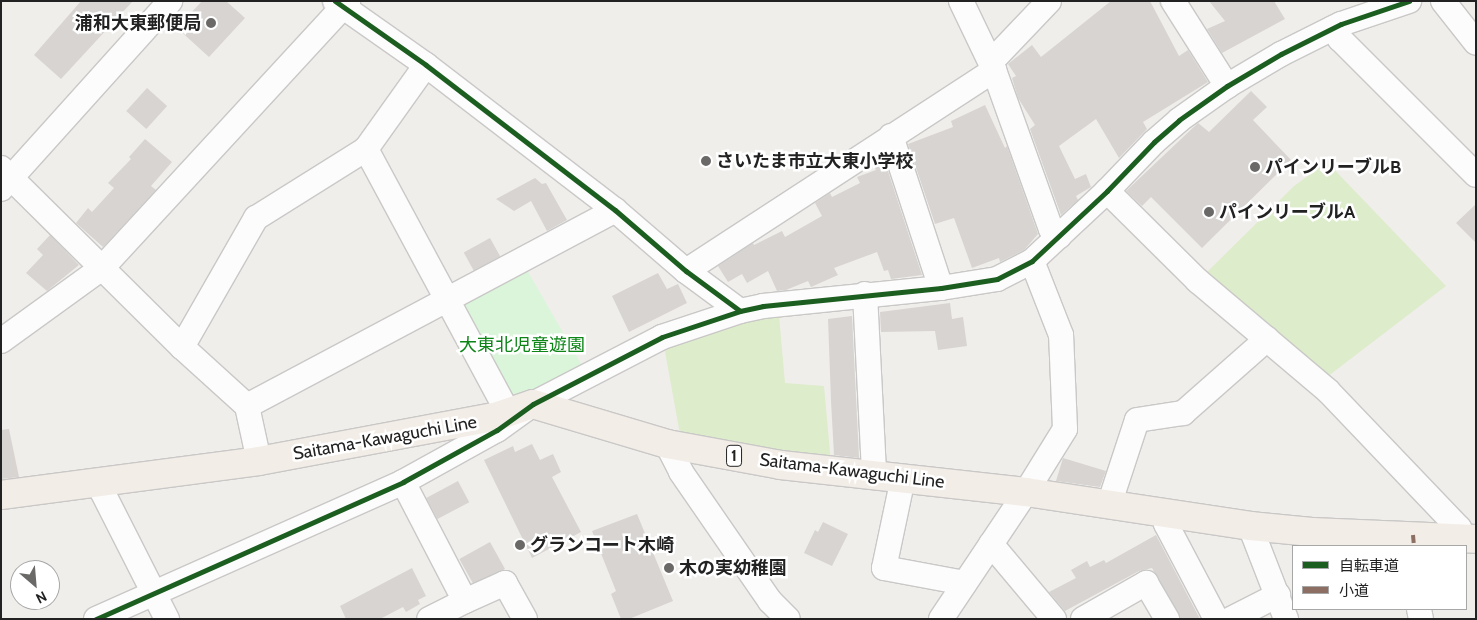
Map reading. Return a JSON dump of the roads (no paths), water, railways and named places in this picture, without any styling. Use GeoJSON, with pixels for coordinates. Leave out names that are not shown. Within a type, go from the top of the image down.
{"type":"FeatureCollection","features":[{"type":"Feature","properties":{"kind":"main road","name":"Saitama-Kawaguchi Line"},"geometry":{"type":"LineString","coordinates":[[1,495],[259,461],[495,418],[533,404],[667,444],[781,465],[1026,492],[1167,515],[1250,526],[1312,532],[1467,538]]}},
{"type":"Feature","properties":{"kind":"street"},"geometry":{"type":"LineString","coordinates":[[170,1],[4,178],[247,406],[259,461]]}},
{"type":"Feature","properties":{"kind":"street"},"geometry":{"type":"LineString","coordinates":[[961,1],[992,66],[1050,229],[1060,236]]}},
{"type":"Feature","properties":{"kind":"street"},"geometry":{"type":"LineString","coordinates":[[686,271],[891,136],[992,66],[1049,1]]}},
{"type":"Feature","properties":{"kind":"street"},"geometry":{"type":"LineString","coordinates":[[1173,1],[1227,86]]}},
{"type":"Feature","properties":{"kind":"street"},"geometry":{"type":"LineString","coordinates":[[1443,1],[1476,43]]}},
{"type":"Feature","properties":{"kind":"street"},"geometry":{"type":"LineString","coordinates":[[96,619],[403,482],[498,430],[533,404],[662,337],[740,310],[865,294],[940,288],[997,279],[1032,261],[1179,120],[1227,86],[1281,54],[1333,28],[1402,2]]}},
{"type":"Feature","properties":{"kind":"street"},"geometry":{"type":"LineString","coordinates":[[1,340],[102,268],[341,3],[426,65],[615,210],[686,271],[740,310]]}},
{"type":"Feature","properties":{"kind":"street"},"geometry":{"type":"LineString","coordinates":[[1333,28],[1340,39],[1476,175]]}},
{"type":"Feature","properties":{"kind":"street"},"geometry":{"type":"LineString","coordinates":[[182,347],[256,218],[366,149],[426,65]]}},
{"type":"Feature","properties":{"kind":"street"},"geometry":{"type":"LineString","coordinates":[[891,136],[940,288]]}},
{"type":"Feature","properties":{"kind":"street"},"geometry":{"type":"LineString","coordinates":[[366,149],[508,413]]}},
{"type":"Feature","properties":{"kind":"street"},"geometry":{"type":"LineString","coordinates":[[1107,191],[1198,281],[1328,391],[1467,538]]}},
{"type":"Feature","properties":{"kind":"street"},"geometry":{"type":"LineString","coordinates":[[247,406],[615,210]]}},
{"type":"Feature","properties":{"kind":"street"},"geometry":{"type":"LineString","coordinates":[[941,619],[1026,492],[1064,429],[1061,335],[1032,261]]}},
{"type":"Feature","properties":{"kind":"street"},"geometry":{"type":"LineString","coordinates":[[865,294],[874,474]]}},
{"type":"Feature","properties":{"kind":"street"},"geometry":{"type":"LineString","coordinates":[[1109,505],[1137,420],[1183,413],[1267,339]]}},
{"type":"Feature","properties":{"kind":"street"},"geometry":{"type":"LineString","coordinates":[[667,444],[681,472],[765,593],[788,619]]}},
{"type":"Feature","properties":{"kind":"street"},"geometry":{"type":"LineString","coordinates":[[903,478],[884,568],[965,583]]}},
{"type":"Feature","properties":{"kind":"street"},"geometry":{"type":"LineString","coordinates":[[403,482],[465,601]]}},
{"type":"Feature","properties":{"kind":"street"},"geometry":{"type":"LineString","coordinates":[[100,483],[102,491],[167,619]]}},
{"type":"Feature","properties":{"kind":"street"},"geometry":{"type":"LineString","coordinates":[[1167,515],[1166,524],[1216,619]]}},
{"type":"Feature","properties":{"kind":"street"},"geometry":{"type":"LineString","coordinates":[[1250,526],[1286,619]]}},
{"type":"Feature","properties":{"kind":"street"},"geometry":{"type":"LineString","coordinates":[[991,544],[1054,619]]}},
{"type":"Feature","properties":{"kind":"street"},"geometry":{"type":"LineString","coordinates":[[1083,619],[1146,583],[1166,619]]}},
{"type":"Feature","properties":{"kind":"street"},"geometry":{"type":"LineString","coordinates":[[429,619],[505,584],[525,619]]}},
{"type":"Feature","properties":{"kind":"street"},"geometry":{"type":"LineString","coordinates":[[1231,619],[1278,595]]}},
{"type":"Feature","properties":{"kind":"place","name":"浦和大東郵便局"},"geometry":{"type":"Point","coordinates":[211,23]}},
{"type":"Feature","properties":{"kind":"place","name":"さいたま市立大東小学校"},"geometry":{"type":"Point","coordinates":[706,161]}},
{"type":"Feature","properties":{"kind":"place","name":"パインリーブルB"},"geometry":{"type":"Point","coordinates":[1255,167]}},
{"type":"Feature","properties":{"kind":"place","name":"パインリーブルA"},"geometry":{"type":"Point","coordinates":[1209,212]}},
{"type":"Feature","properties":{"kind":"place","name":"グランコート木崎"},"geometry":{"type":"Point","coordinates":[520,545]}},
{"type":"Feature","properties":{"kind":"place","name":"木の実幼稚園"},"geometry":{"type":"Point","coordinates":[669,568]}},
{"type":"Feature","properties":{"kind":"park label","name":"大東北児童遊園"},"geometry":{"type":"Point","coordinates":[522,345]}}]}
